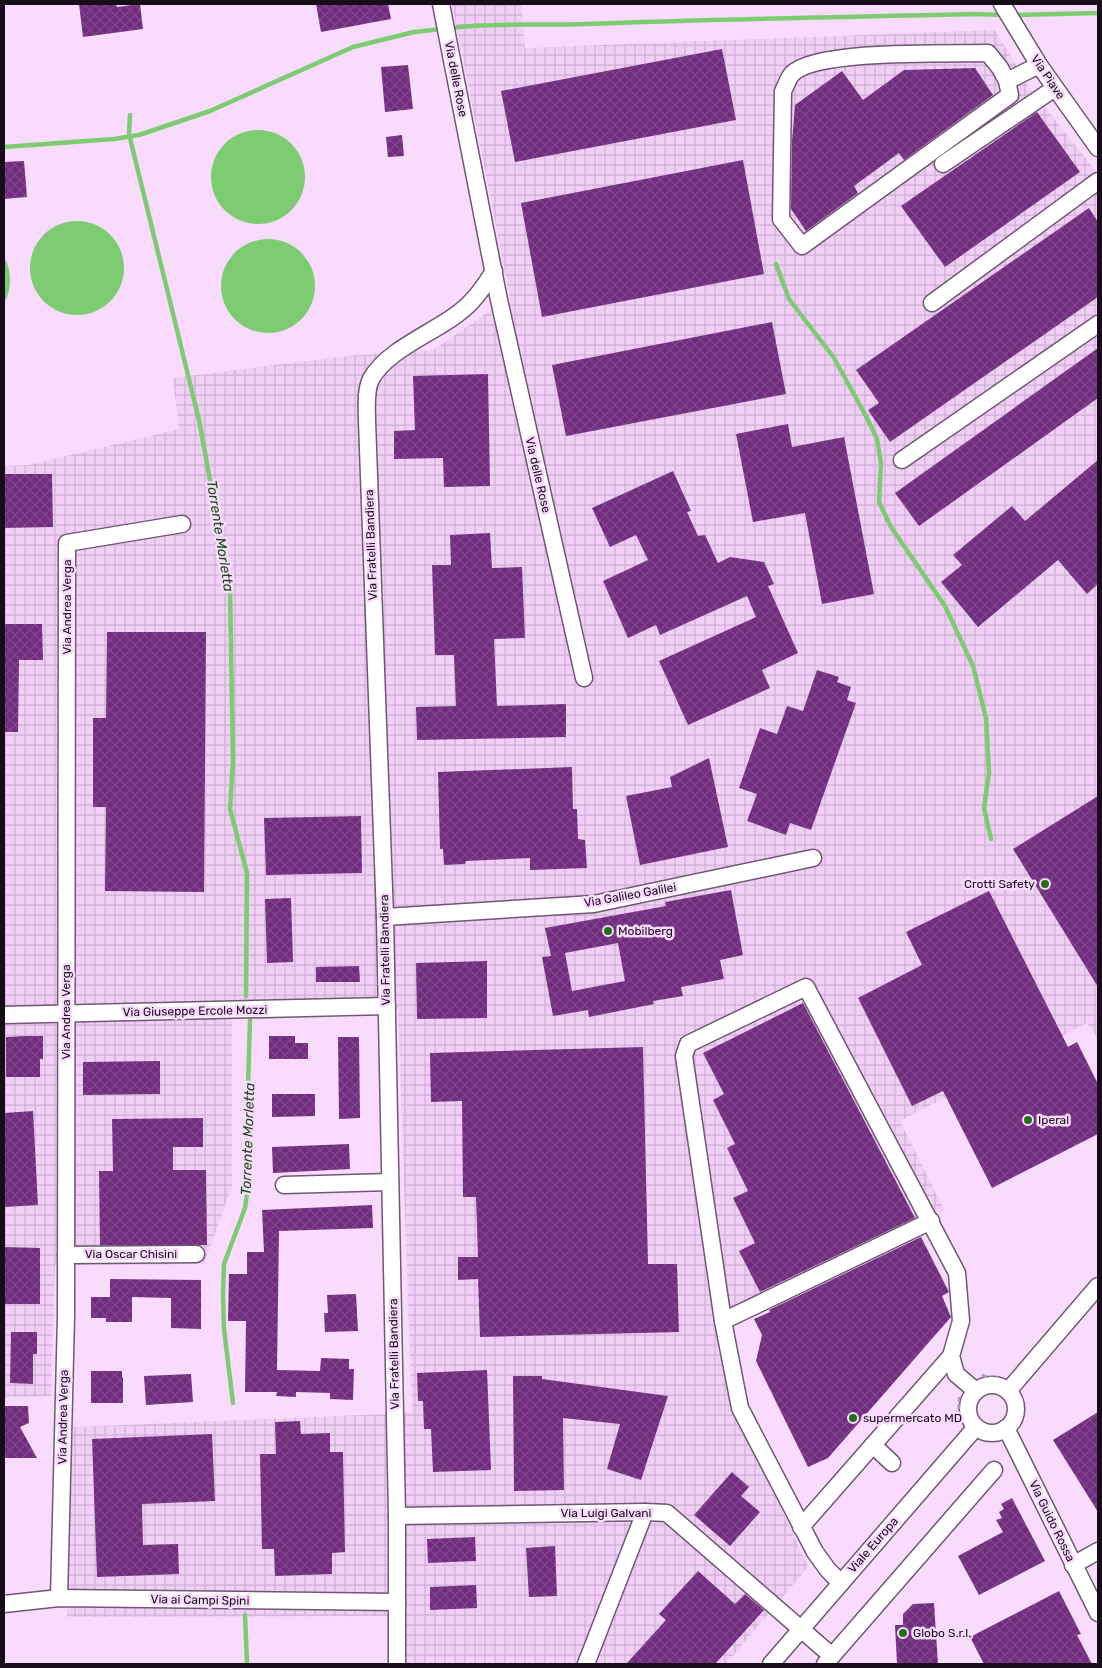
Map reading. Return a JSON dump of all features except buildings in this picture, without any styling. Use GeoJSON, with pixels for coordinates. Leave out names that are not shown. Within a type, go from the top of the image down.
{"type":"FeatureCollection","features":[{"type":"Feature","properties":{"kind":"street","name":"Via delle Rose"},"geometry":{"type":"LineString","coordinates":[[441,4],[494,271],[584,678]]}},
{"type":"Feature","properties":{"kind":"street","name":"Via Piave"},"geometry":{"type":"LineString","coordinates":[[1002,4],[1039,64],[1098,148]]}},
{"type":"Feature","properties":{"kind":"street"},"geometry":{"type":"LineString","coordinates":[[880,54],[988,54],[1000,68],[1007,81],[1010,95],[802,246],[781,219],[783,91],[792,74],[814,62],[880,54]]}},
{"type":"Feature","properties":{"kind":"street"},"geometry":{"type":"LineString","coordinates":[[1007,81],[1039,64]]}},
{"type":"Feature","properties":{"kind":"street"},"geometry":{"type":"LineString","coordinates":[[943,164],[1055,88]]}},
{"type":"Feature","properties":{"kind":"street"},"geometry":{"type":"LineString","coordinates":[[932,303],[1098,181]]}},
{"type":"Feature","properties":{"kind":"street","name":"Via Fratelli Bandiera"},"geometry":{"type":"LineString","coordinates":[[397,1664],[397,1516],[387,1006],[367,421],[368,389],[371,379],[396,353],[452,318],[471,303],[494,271]]}},
{"type":"Feature","properties":{"kind":"street"},"geometry":{"type":"LineString","coordinates":[[902,460],[1098,324]]}},
{"type":"Feature","properties":{"kind":"street","name":"Via Andrea Verga"},"geometry":{"type":"LineString","coordinates":[[59,1598],[66,1255],[67,543],[182,524]]}},
{"type":"Feature","properties":{"kind":"street","name":"Via Galileo Galilei"},"geometry":{"type":"LineString","coordinates":[[384,916],[594,904],[814,858]]}},
{"type":"Feature","properties":{"kind":"street"},"geometry":{"type":"LineString","coordinates":[[802,1527],[951,1356],[961,1320],[957,1273],[806,987],[688,1044],[684,1056],[723,1321],[740,1408],[815,1552],[828,1570],[841,1583]]}},
{"type":"Feature","properties":{"kind":"street","name":"Via Giuseppe Ercole Mozzi"},"geometry":{"type":"LineString","coordinates":[[4,1015],[387,1006]]}},
{"type":"Feature","properties":{"kind":"street"},"geometry":{"type":"LineString","coordinates":[[284,1185],[390,1182]]}},
{"type":"Feature","properties":{"kind":"street"},"geometry":{"type":"LineString","coordinates":[[723,1321],[931,1221]]}},
{"type":"Feature","properties":{"kind":"street","name":"Via Oscar Chisini"},"geometry":{"type":"LineString","coordinates":[[66,1255],[196,1254]]}},
{"type":"Feature","properties":{"kind":"street"},"geometry":{"type":"LineString","coordinates":[[1008,1391],[1098,1286]]}},
{"type":"Feature","properties":{"kind":"street"},"geometry":{"type":"LineString","coordinates":[[951,1356],[956,1374],[976,1391]]}},
{"type":"Feature","properties":{"kind":"street"},"geometry":{"type":"LineString","coordinates":[[989,1385],[996,1385],[1008,1391],[1016,1407],[1014,1419],[1006,1428],[991,1432],[983,1431],[976,1426],[968,1413],[968,1405],[976,1391],[989,1385]]}},
{"type":"Feature","properties":{"kind":"street","name":"Viale Europa"},"geometry":{"type":"LineString","coordinates":[[771,1664],[976,1426]]}},
{"type":"Feature","properties":{"kind":"street","name":"Via Guido Rossa"},"geometry":{"type":"LineString","coordinates":[[1006,1428],[1098,1613]]}},
{"type":"Feature","properties":{"kind":"street"},"geometry":{"type":"LineString","coordinates":[[873,1445],[892,1463]]}},
{"type":"Feature","properties":{"kind":"street"},"geometry":{"type":"LineString","coordinates":[[828,1660],[994,1470]]}},
{"type":"Feature","properties":{"kind":"street"},"geometry":{"type":"LineString","coordinates":[[586,1664],[646,1512]]}},
{"type":"Feature","properties":{"kind":"street","name":"Via Luigi Galvani"},"geometry":{"type":"LineString","coordinates":[[397,1516],[667,1513],[801,1629],[828,1660]]}},
{"type":"Feature","properties":{"kind":"street"},"geometry":{"type":"LineString","coordinates":[[1073,1565],[1098,1551]]}},
{"type":"Feature","properties":{"kind":"street","name":"Via ai Campi Spini"},"geometry":{"type":"LineString","coordinates":[[4,1604],[59,1598],[396,1602]]}},
{"type":"Feature","properties":{"kind":"shaded area"},"geometry":{"type":"Polygon","coordinates":[[[452,4],[521,4],[525,48],[995,30],[1029,87],[1098,174],[1098,1039],[1087,1023],[900,1121],[945,1211],[719,1324],[732,1400],[808,1567],[726,1664],[407,1664],[403,1616],[67,1617],[68,1466],[74,1427],[412,1413],[398,1009],[232,1018],[232,1186],[204,1264],[55,1265],[51,1396],[4,1398],[4,466],[29,465],[179,429],[173,378],[347,356],[433,350],[510,297],[452,4]]]}},
{"type":"Feature","properties":{"kind":"shaded area"},"geometry":{"type":"Polygon","coordinates":[[[258,130],[276,133],[291,144],[302,159],[305,177],[302,195],[291,210],[276,221],[258,224],[240,221],[225,210],[214,195],[211,177],[214,159],[225,144],[240,133],[258,130]]]}},
{"type":"Feature","properties":{"kind":"shaded area"},"geometry":{"type":"Polygon","coordinates":[[[77,221],[95,224],[110,235],[121,250],[124,268],[121,286],[110,301],[95,312],[77,315],[59,312],[44,301],[33,286],[30,268],[33,250],[44,235],[59,224],[77,221]]]}},
{"type":"Feature","properties":{"kind":"shaded area"},"geometry":{"type":"Polygon","coordinates":[[[268,239],[286,242],[301,253],[312,268],[315,286],[312,304],[301,319],[286,330],[268,333],[250,330],[235,319],[224,304],[221,286],[224,268],[235,253],[250,242],[268,239]]]}},
{"type":"Feature","properties":{"kind":"shaded area"},"geometry":{"type":"Polygon","coordinates":[[[4,257],[10,274],[10,286],[4,303],[4,257]]]}},
{"type":"Feature","properties":{"kind":"waterway"},"geometry":{"type":"LineString","coordinates":[[1014,15],[1098,13]]}},
{"type":"Feature","properties":{"kind":"waterway"},"geometry":{"type":"LineString","coordinates":[[450,28],[732,19],[1004,15]]}},
{"type":"Feature","properties":{"kind":"waterway"},"geometry":{"type":"LineString","coordinates":[[4,147],[114,139],[139,135],[210,111],[353,47],[414,32],[442,29]]}},
{"type":"Feature","properties":{"kind":"waterway","name":"Torrente Morletta"},"geometry":{"type":"LineString","coordinates":[[130,115],[129,134],[199,420],[230,589],[233,761],[230,809],[247,873],[246,996]]}},
{"type":"Feature","properties":{"kind":"waterway"},"geometry":{"type":"LineString","coordinates":[[776,264],[789,299],[834,358],[867,418],[877,439],[881,463],[879,502],[891,527],[945,606],[973,666],[986,718],[989,773],[984,808],[991,839]]}},
{"type":"Feature","properties":{"kind":"waterway","name":"Torrente Morletta"},"geometry":{"type":"LineString","coordinates":[[233,1403],[224,1329],[224,1264],[245,1208],[249,1181],[247,1118],[250,1020]]}},
{"type":"Feature","properties":{"kind":"waterway","name":"Torrente Morletta"},"geometry":{"type":"LineString","coordinates":[[245,1615],[247,1664]]}},
{"type":"Feature","properties":{"kind":"place","name":"Crotti Safety"},"geometry":{"type":"Point","coordinates":[1045,884]}},
{"type":"Feature","properties":{"kind":"place","name":"Mobilberg"},"geometry":{"type":"Point","coordinates":[608,931]}},
{"type":"Feature","properties":{"kind":"place","name":"Iperal"},"geometry":{"type":"Point","coordinates":[1028,1120]}},
{"type":"Feature","properties":{"kind":"place","name":"supermercato MD"},"geometry":{"type":"Point","coordinates":[853,1418]}},
{"type":"Feature","properties":{"kind":"place","name":"Globo S.r.l."},"geometry":{"type":"Point","coordinates":[903,1633]}}]}
